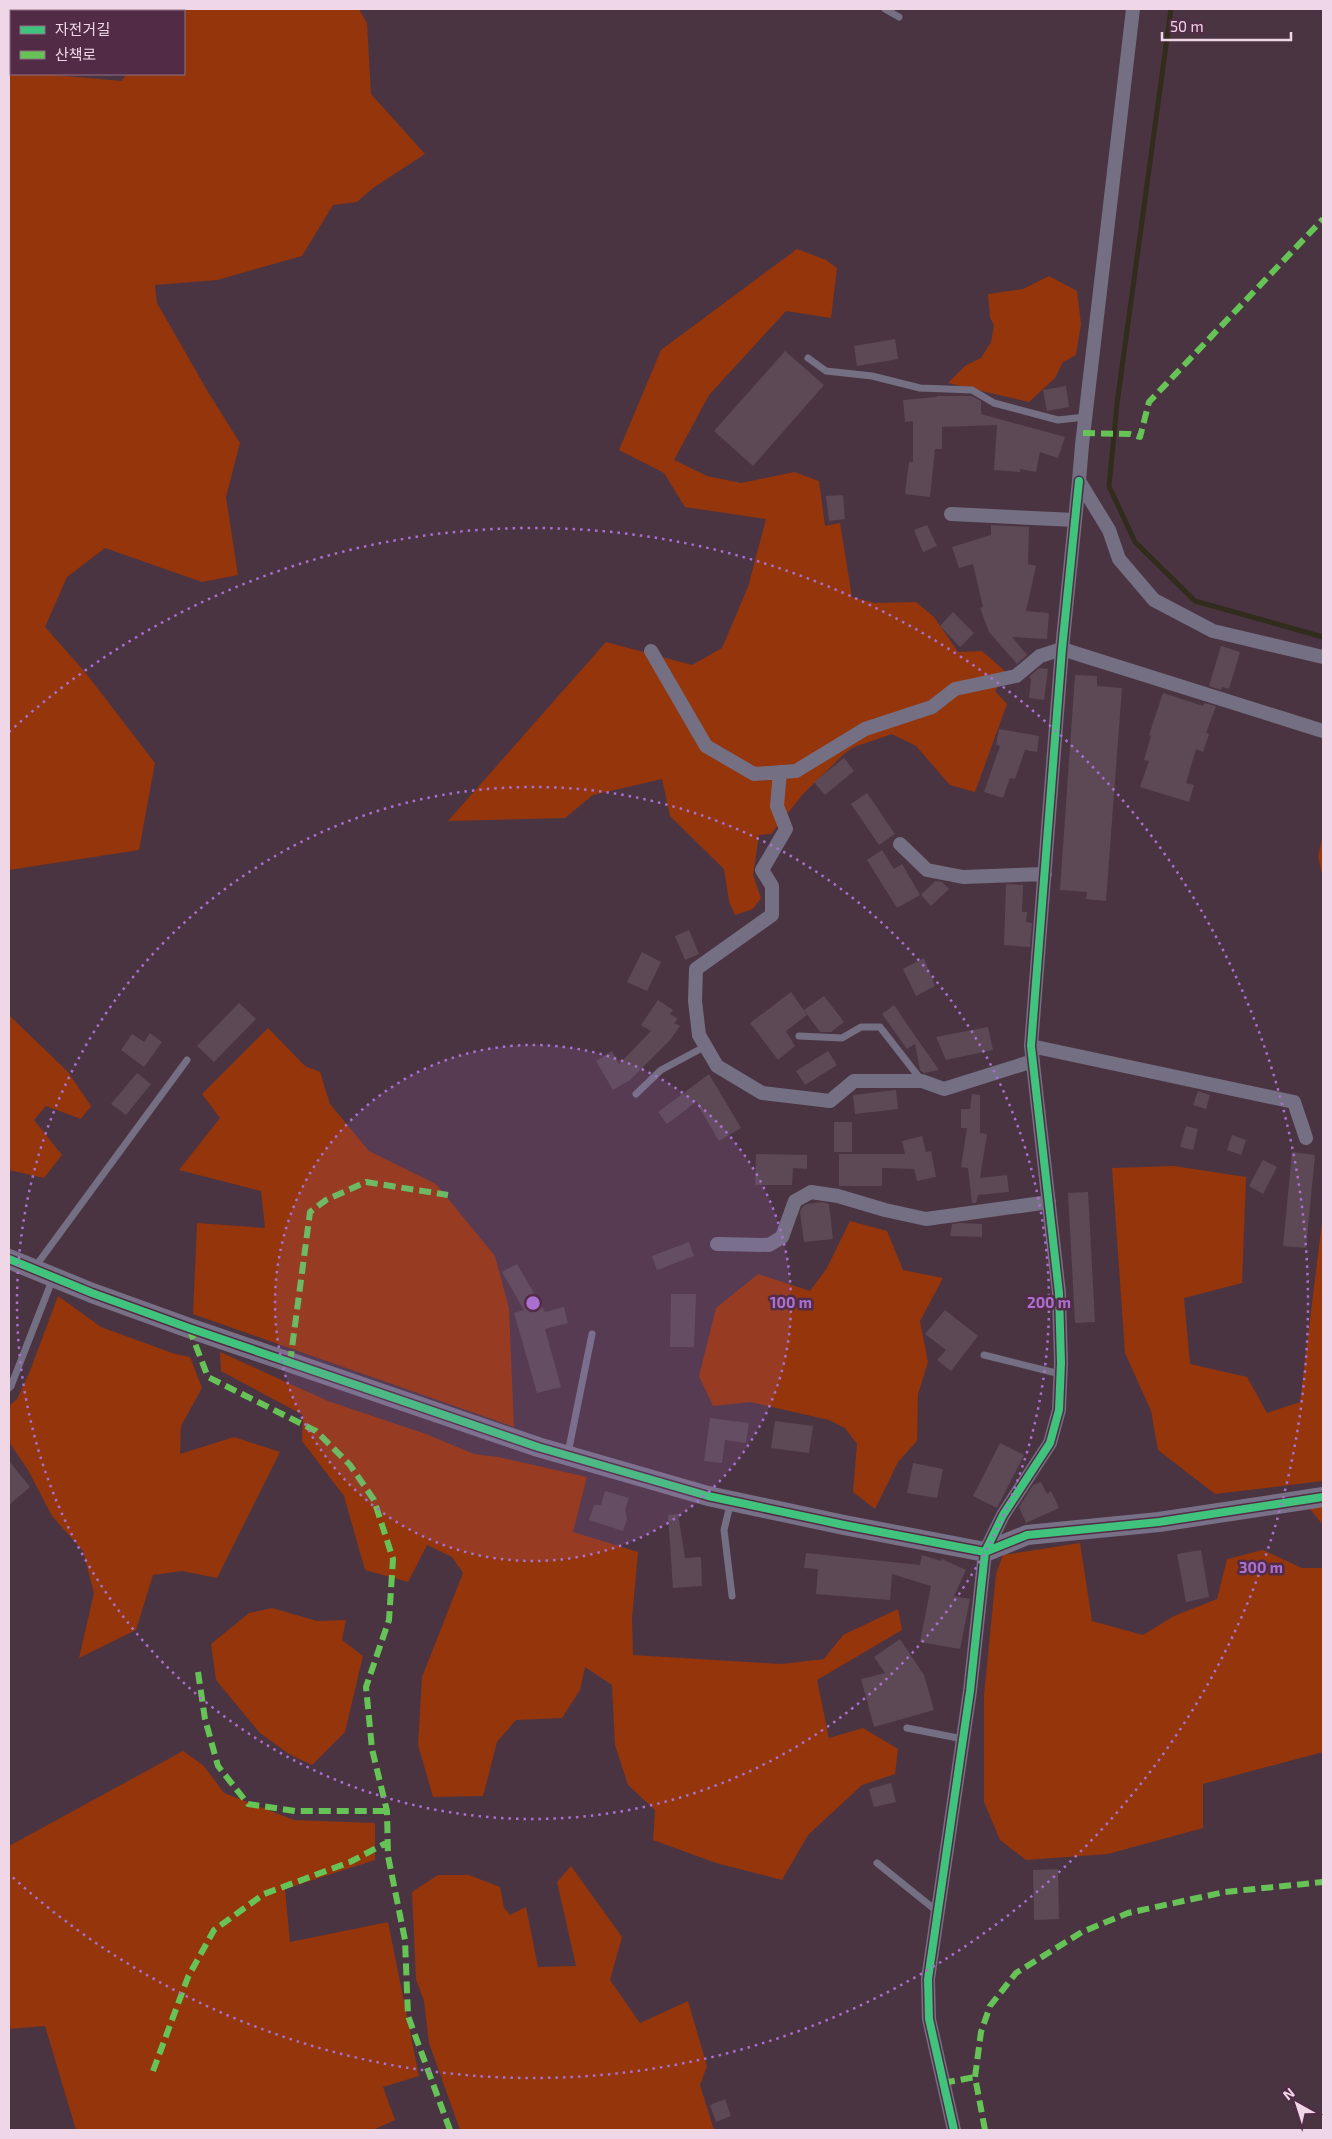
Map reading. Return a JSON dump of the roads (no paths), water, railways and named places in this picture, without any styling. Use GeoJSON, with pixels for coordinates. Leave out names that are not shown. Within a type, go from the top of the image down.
{"type":"FeatureCollection","features":[{"type":"Feature","properties":{"kind":"street"},"geometry":{"type":"LineString","coordinates":[[954,2130],[929,2019],[928,1979],[963,1739],[985,1552],[1003,1515],[1050,1443],[1059,1410],[1059,1293],[1031,1046],[1062,649],[1085,417],[1133,9]]}},
{"type":"Feature","properties":{"kind":"street"},"geometry":{"type":"LineString","coordinates":[[1079,481],[1109,530],[1119,559],[1154,600],[1213,631],[1323,657]]}},
{"type":"Feature","properties":{"kind":"street"},"geometry":{"type":"LineString","coordinates":[[951,514],[1075,520]]}},
{"type":"Feature","properties":{"kind":"street"},"geometry":{"type":"LineString","coordinates":[[651,651],[706,746],[754,774],[796,771],[865,729],[932,707],[956,689],[1016,676],[1040,656],[1062,649],[1323,731]]}},
{"type":"Feature","properties":{"kind":"street"},"geometry":{"type":"LineString","coordinates":[[780,772],[777,806],[786,829],[762,870],[772,886],[772,915],[696,969],[695,1001],[699,1035],[717,1066],[762,1093],[830,1101],[854,1081],[922,1081],[944,1089],[1033,1061]]}},
{"type":"Feature","properties":{"kind":"street"},"geometry":{"type":"LineString","coordinates":[[900,844],[927,870],[963,877],[1045,874]]}},
{"type":"Feature","properties":{"kind":"street"},"geometry":{"type":"LineString","coordinates":[[1031,1046],[1294,1102],[1306,1138]]}},
{"type":"Feature","properties":{"kind":"street"},"geometry":{"type":"LineString","coordinates":[[717,1244],[769,1245],[782,1237],[795,1200],[811,1192],[838,1196],[926,1220],[1049,1202]]}},
{"type":"Feature","properties":{"kind":"street"},"geometry":{"type":"LineString","coordinates":[[9,1259],[189,1328],[568,1456],[731,1501],[985,1552],[1027,1536],[1160,1522],[1323,1497]]}},
{"type":"Feature","properties":{"kind":"lane"},"geometry":{"type":"LineString","coordinates":[[884,9],[899,17]]}},
{"type":"Feature","properties":{"kind":"lane"},"geometry":{"type":"LineString","coordinates":[[808,358],[826,371],[872,376],[920,388],[972,390],[994,403],[1058,420],[1085,417]]}},
{"type":"Feature","properties":{"kind":"lane"},"geometry":{"type":"LineString","coordinates":[[800,1036],[842,1038],[861,1028],[880,1027],[922,1081]]}},
{"type":"Feature","properties":{"kind":"lane"},"geometry":{"type":"LineString","coordinates":[[636,1094],[661,1070],[706,1046]]}},
{"type":"Feature","properties":{"kind":"lane"},"geometry":{"type":"LineString","coordinates":[[33,1269],[187,1060]]}},
{"type":"Feature","properties":{"kind":"lane"},"geometry":{"type":"LineString","coordinates":[[9,1388],[53,1277]]}},
{"type":"Feature","properties":{"kind":"lane"},"geometry":{"type":"LineString","coordinates":[[568,1456],[592,1334]]}},
{"type":"Feature","properties":{"kind":"lane"},"geometry":{"type":"LineString","coordinates":[[984,1355],[1060,1374]]}},
{"type":"Feature","properties":{"kind":"lane"},"geometry":{"type":"LineString","coordinates":[[731,1501],[724,1530],[732,1596]]}},
{"type":"Feature","properties":{"kind":"lane"},"geometry":{"type":"LineString","coordinates":[[907,1728],[963,1739]]}},
{"type":"Feature","properties":{"kind":"lane"},"geometry":{"type":"LineString","coordinates":[[877,1863],[938,1912]]}},
{"type":"Feature","properties":{"kind":"waterway"},"geometry":{"type":"LineString","coordinates":[[1171,9],[1117,404],[1109,486],[1135,542],[1195,601],[1323,637]]}}]}
